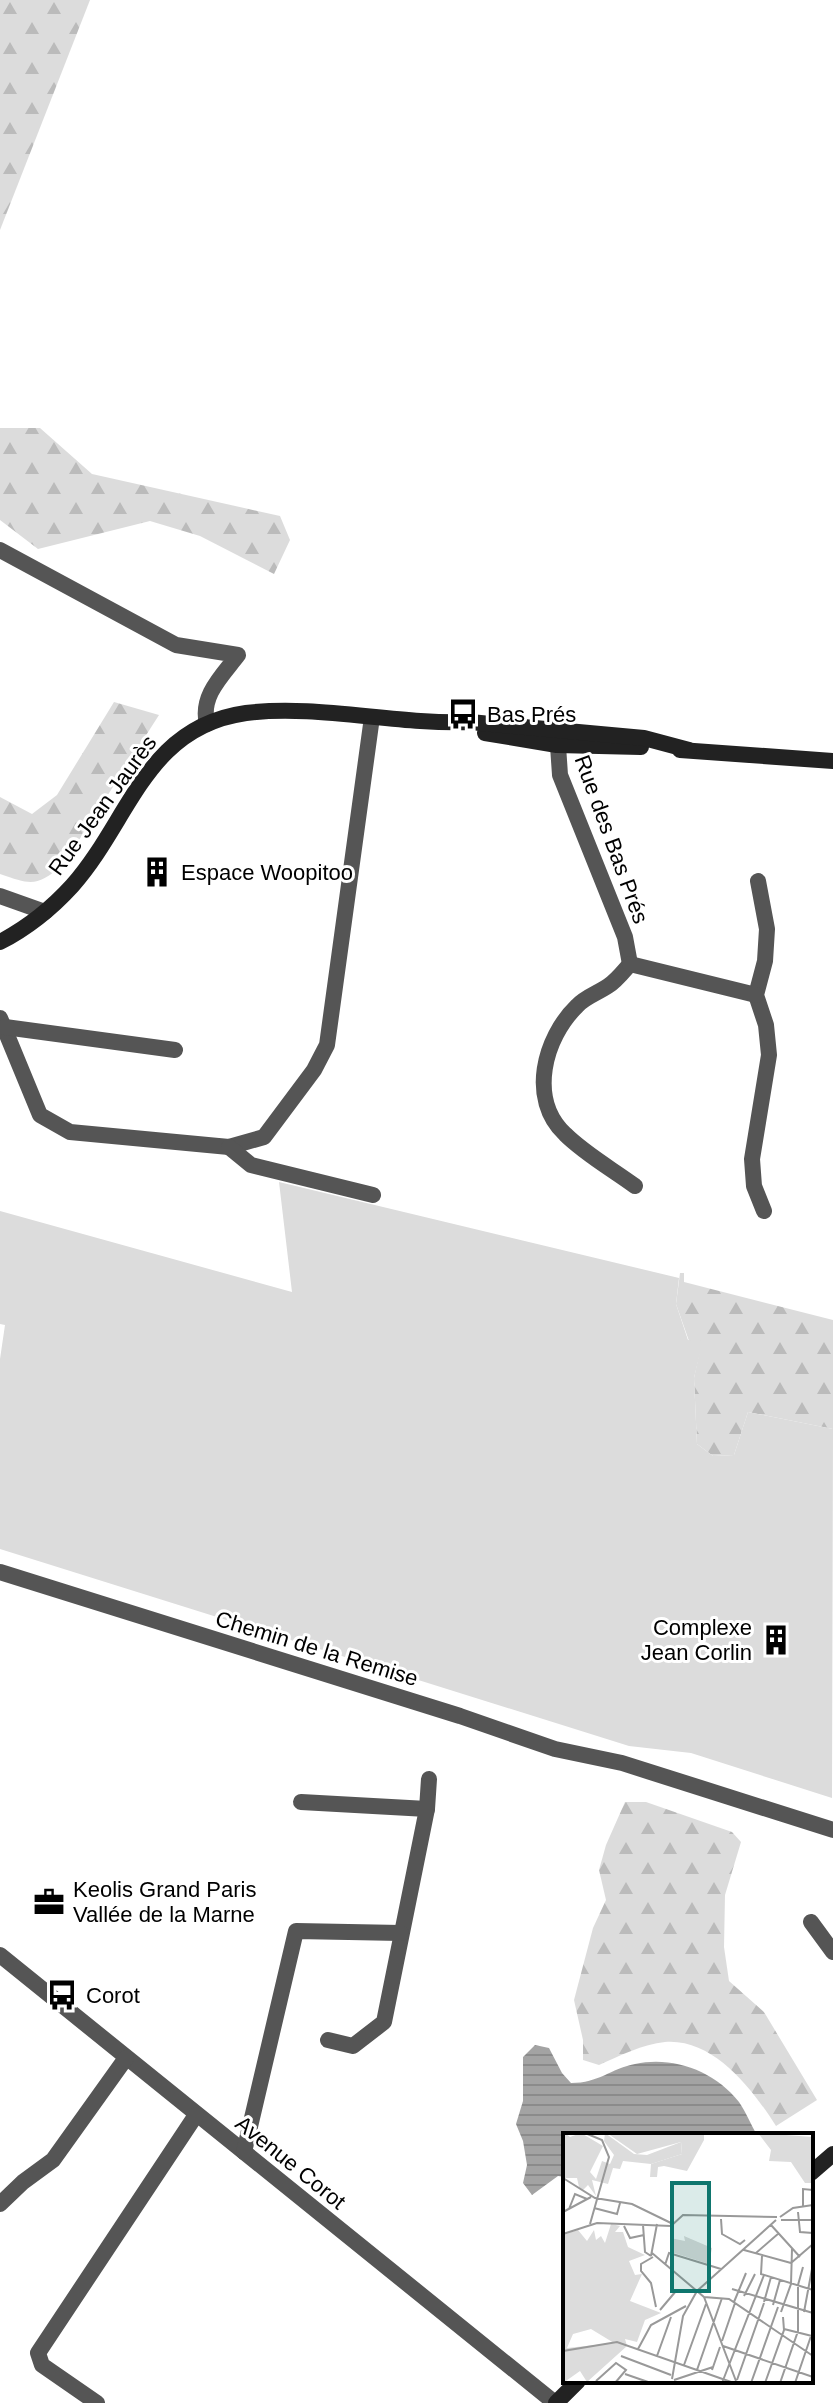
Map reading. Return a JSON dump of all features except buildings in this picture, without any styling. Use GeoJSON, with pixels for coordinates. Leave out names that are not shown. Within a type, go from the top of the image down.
{"type":"FeatureCollection","features":[{"type":"Feature","properties":{"kind":"street"},"geometry":{"type":"LineString","coordinates":[[0,550],[176,645],[238,655],[207,696],[204,711],[207,724]]}},
{"type":"Feature","properties":{"kind":"street","name":"Rue Jean Jaurès"},"geometry":{"type":"LineString","coordinates":[[0,942],[45,912],[81,874],[159,758],[182,736],[207,724],[247,713],[291,712],[372,717],[689,750],[833,761]]}},
{"type":"Feature","properties":{"kind":"street"},"geometry":{"type":"LineString","coordinates":[[2,1022],[40,1115],[70,1132],[229,1147],[264,1137],[314,1070],[327,1045],[372,717]]}},
{"type":"Feature","properties":{"kind":"street","name":"Rue des Bas Prés"},"geometry":{"type":"LineString","coordinates":[[557,737],[560,775],[625,937],[630,964]]}},
{"type":"Feature","properties":{"kind":"street"},"geometry":{"type":"LineString","coordinates":[[758,881],[767,929],[765,961],[756,995],[766,1025],[769,1055],[752,1159],[754,1186],[764,1211]]}},
{"type":"Feature","properties":{"kind":"street"},"geometry":{"type":"LineString","coordinates":[[0,896],[45,912]]}},
{"type":"Feature","properties":{"kind":"street"},"geometry":{"type":"LineString","coordinates":[[635,1186],[563,1133],[548,1108],[543,1080],[547,1052],[561,1024],[579,1003],[611,985],[630,964],[756,995]]}},
{"type":"Feature","properties":{"kind":"street"},"geometry":{"type":"LineString","coordinates":[[2,1022],[175,1050]]}},
{"type":"Feature","properties":{"kind":"street"},"geometry":{"type":"LineString","coordinates":[[229,1147],[251,1165],[373,1195]]}},
{"type":"Feature","properties":{"kind":"street","name":"Chemin de la Remise"},"geometry":{"type":"LineString","coordinates":[[0,1572],[445,1711],[555,1749],[622,1763],[833,1830]]}},
{"type":"Feature","properties":{"kind":"street"},"geometry":{"type":"LineString","coordinates":[[328,2040],[353,2046],[384,2022],[427,1809],[429,1779]]}},
{"type":"Feature","properties":{"kind":"street"},"geometry":{"type":"LineString","coordinates":[[301,1802],[427,1809]]}},
{"type":"Feature","properties":{"kind":"street"},"geometry":{"type":"LineString","coordinates":[[811,1922],[833,1952]]}},
{"type":"Feature","properties":{"kind":"street"},"geometry":{"type":"LineString","coordinates":[[244,2152],[296,1931],[401,1933]]}},
{"type":"Feature","properties":{"kind":"street","name":"Avenue Corot"},"geometry":{"type":"LineString","coordinates":[[0,1955],[556,2403]]}},
{"type":"Feature","properties":{"kind":"street"},"geometry":{"type":"LineString","coordinates":[[0,2204],[53,2160],[126,2058]]}},
{"type":"Feature","properties":{"kind":"street"},"geometry":{"type":"LineString","coordinates":[[93,2402],[42,2365],[38,2353],[196,2115]]}},
{"type":"Feature","properties":{"kind":"street"},"geometry":{"type":"LineString","coordinates":[[813,2171],[833,2154]]}},
{"type":"Feature","properties":{"kind":"street"},"geometry":{"type":"LineString","coordinates":[[556,2403],[576,2383]]}},
{"type":"Feature","properties":{"kind":"green space"},"geometry":{"type":"Polygon","coordinates":[[[0,0],[90,0],[0,230],[0,0]]]}},
{"type":"Feature","properties":{"kind":"green space"},"geometry":{"type":"Polygon","coordinates":[[[0,428],[40,428],[92,474],[280,516],[290,540],[274,574],[200,536],[150,521],[38,549],[0,520],[0,428]]]}},
{"type":"Feature","properties":{"kind":"green space"},"geometry":{"type":"Polygon","coordinates":[[[114,702],[159,715],[63,865],[33,882],[0,874],[0,797],[32,814],[57,795],[114,702]]]}},
{"type":"Feature","properties":{"kind":"green space"},"geometry":{"type":"Polygon","coordinates":[[[279,1182],[679,1278],[676,1304],[688,1340],[703,1341],[694,1378],[697,1444],[713,1456],[734,1455],[748,1412],[833,1429],[832,1798],[691,1753],[629,1746],[0,1549],[0,1359],[5,1325],[0,1324],[0,1211],[292,1292],[279,1182]]]}},
{"type":"Feature","properties":{"kind":"green space"},"geometry":{"type":"Polygon","coordinates":[[[680,1273],[684,1273],[684,1282],[833,1320],[833,1429],[748,1412],[734,1455],[713,1456],[697,1444],[694,1378],[702,1341],[689,1341],[676,1304],[680,1273]]]}},
{"type":"Feature","properties":{"kind":"green space"},"geometry":{"type":"Polygon","coordinates":[[[625,1802],[646,1802],[732,1832],[741,1842],[725,1895],[724,1947],[729,1981],[764,2012],[817,2100],[776,2126],[744,2083],[716,2057],[700,2048],[665,2042],[640,2048],[599,2065],[583,2060],[583,2040],[574,2000],[593,1928],[606,1900],[599,1870],[625,1802]]]}},
{"type":"Feature","properties":{"kind":"shaded area"},"geometry":{"type":"Polygon","coordinates":[[[535,2045],[549,2048],[571,2083],[589,2081],[626,2066],[650,2062],[692,2068],[729,2091],[742,2106],[756,2133],[563,2133],[563,2177],[558,2176],[532,2195],[523,2183],[527,2165],[516,2124],[523,2101],[523,2057],[535,2045]]]}},
{"type":"Feature","properties":{"kind":"place","name":"Bas Prés"},"geometry":{"type":"Point","coordinates":[463,714]}},
{"type":"Feature","properties":{"kind":"place","name":"Espace Woopitoo"},"geometry":{"type":"Point","coordinates":[157,872]}},
{"type":"Feature","properties":{"kind":"place","name":"Complexe Jean Corlin"},"geometry":{"type":"Point","coordinates":[776,1640]}},
{"type":"Feature","properties":{"kind":"place","name":"Keolis Grand Paris Vallée de la Marne"},"geometry":{"type":"Point","coordinates":[49,1902]}},
{"type":"Feature","properties":{"kind":"place","name":"Corot"},"geometry":{"type":"Point","coordinates":[62,1995]}}]}
